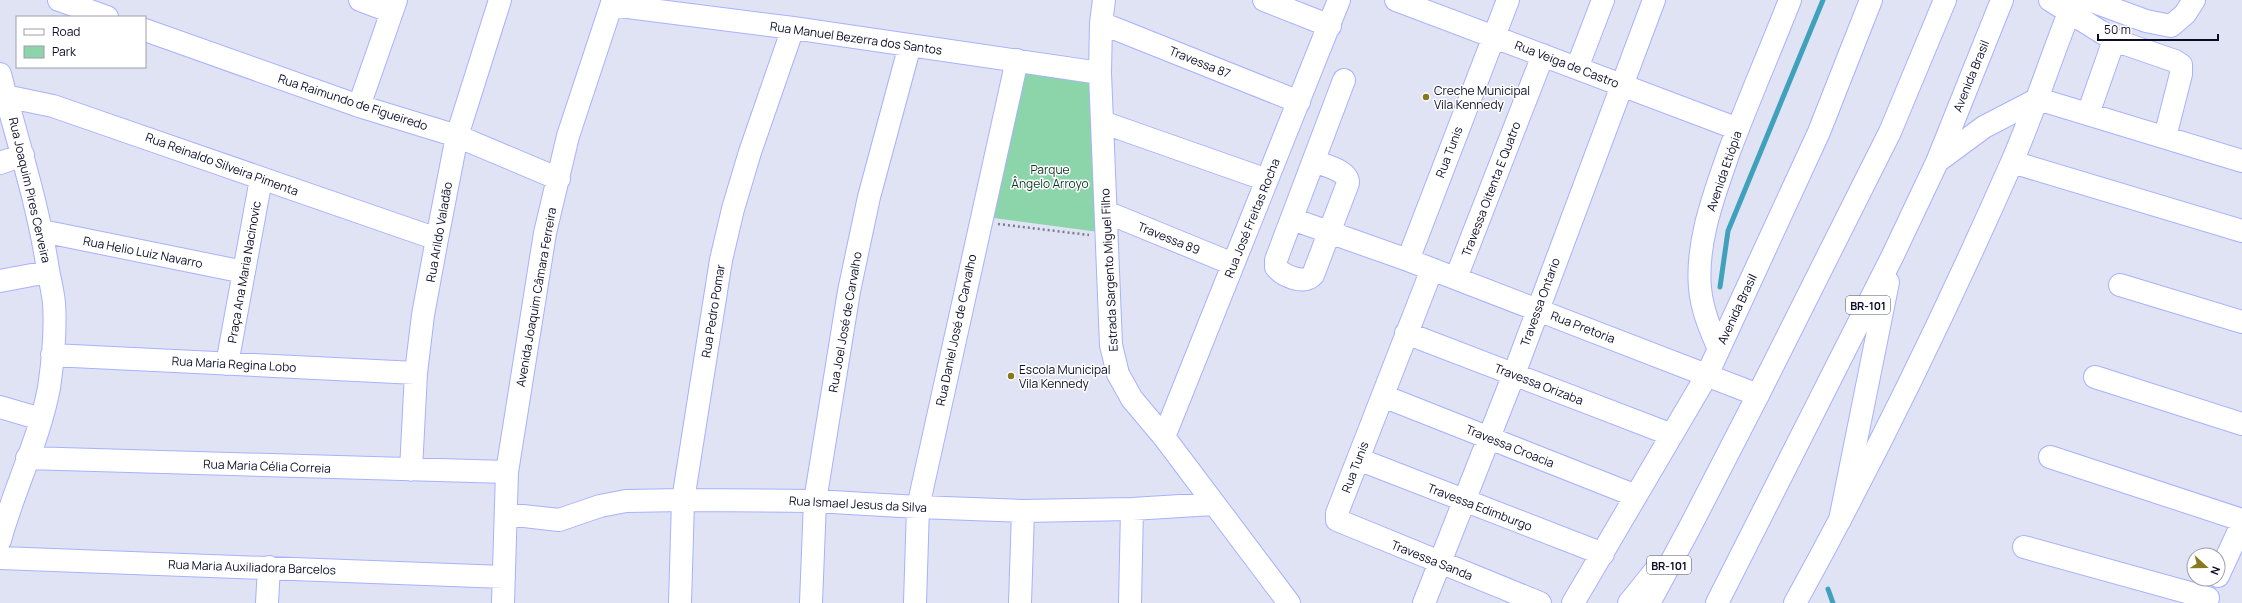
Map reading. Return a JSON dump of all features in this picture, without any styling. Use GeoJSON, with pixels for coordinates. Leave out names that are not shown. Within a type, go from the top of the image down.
{"type":"FeatureCollection","features":[{"type":"Feature","properties":{"kind":"main road"},"geometry":{"type":"LineString","coordinates":[[59,0],[104,16]]}},
{"type":"Feature","properties":{"kind":"main road"},"geometry":{"type":"LineString","coordinates":[[359,106],[394,6],[360,0]]}},
{"type":"Feature","properties":{"kind":"main road","name":"Rua Arildo Valadão"},"geometry":{"type":"LineString","coordinates":[[411,470],[416,373],[437,239],[457,136],[500,0]]}},
{"type":"Feature","properties":{"kind":"main road","name":"Estrada Sargento Miguel Filho"},"geometry":{"type":"LineString","coordinates":[[1104,0],[1101,23],[1100,73],[1106,238],[1111,345],[1118,374],[1132,399],[1164,436],[1213,504],[1289,603]]}},
{"type":"Feature","properties":{"kind":"main road"},"geometry":{"type":"LineString","coordinates":[[1264,0],[1330,26]]}},
{"type":"Feature","properties":{"kind":"main road","name":"Rua José Freitas Rocha"},"geometry":{"type":"LineString","coordinates":[[1164,436],[1330,26],[1339,0]]}},
{"type":"Feature","properties":{"kind":"main road","name":"Rua Veiga de Castro"},"geometry":{"type":"LineString","coordinates":[[1396,0],[1738,129]]}},
{"type":"Feature","properties":{"kind":"main road","name":"Rua Tunis"},"geometry":{"type":"LineString","coordinates":[[1408,260],[1508,0]]}},
{"type":"Feature","properties":{"kind":"main road"},"geometry":{"type":"LineString","coordinates":[[1577,68],[1603,0]]}},
{"type":"Feature","properties":{"kind":"main road","name":"Travessa Ontario"},"geometry":{"type":"LineString","coordinates":[[1424,603],[1514,374],[1537,309],[1654,0]]}},
{"type":"Feature","properties":{"kind":"main road","name":"Avenida Etiópia"},"geometry":{"type":"LineString","coordinates":[[1719,349],[1705,317],[1700,287],[1701,256],[1706,224],[1716,189],[1738,129],[1790,0]]}},
{"type":"Feature","properties":{"kind":"main road","name":"Avenida Brasil"},"geometry":{"type":"LineString","coordinates":[[1573,603],[1707,375],[1819,132],[1871,0]]}},
{"type":"Feature","properties":{"kind":"main road","name":"BR-101"},"geometry":{"type":"LineString","coordinates":[[1648,603],[1690,527],[1758,395],[1890,132],[1945,0]]}},
{"type":"Feature","properties":{"kind":"main road","name":"Avenida Brasil"},"geometry":{"type":"LineString","coordinates":[[1717,603],[1893,255],[1937,162],[2002,0]]}},
{"type":"Feature","properties":{"kind":"main road"},"geometry":{"type":"LineString","coordinates":[[2050,0],[2072,5],[2093,28],[2114,40],[2175,61],[2181,65],[2181,74],[2165,137]]}},
{"type":"Feature","properties":{"kind":"main road"},"geometry":{"type":"LineString","coordinates":[[2089,0],[2146,21],[2171,26],[2185,14],[2194,0]]}},
{"type":"Feature","properties":{"kind":"main road","name":"Rua Manuel Bezerra dos Santos"},"geometry":{"type":"LineString","coordinates":[[613,3],[1100,73]]}},
{"type":"Feature","properties":{"kind":"main road","name":"Avenida Joaquim Câmara Ferreira"},"geometry":{"type":"LineString","coordinates":[[503,603],[507,472],[543,240],[559,179],[568,136],[613,3]]}},
{"type":"Feature","properties":{"kind":"main road"},"geometry":{"type":"LineString","coordinates":[[1795,603],[1840,520],[1954,290],[2012,162],[2038,99],[2072,5]]}},
{"type":"Feature","properties":{"kind":"main road"},"geometry":{"type":"LineString","coordinates":[[2136,48],[2146,21]]}},
{"type":"Feature","properties":{"kind":"main road","name":"Travessa 87"},"geometry":{"type":"LineString","coordinates":[[1101,23],[1299,102]]}},
{"type":"Feature","properties":{"kind":"main road","name":"Rua Pedro Pomar"},"geometry":{"type":"LineString","coordinates":[[680,603],[683,500],[721,260],[733,209],[750,152],[793,28]]}},
{"type":"Feature","properties":{"kind":"main road","name":"Rua Raimundo de Figueiredo"},"geometry":{"type":"LineString","coordinates":[[146,30],[359,106],[457,136],[559,179]]}},
{"type":"Feature","properties":{"kind":"main road"},"geometry":{"type":"LineString","coordinates":[[2088,114],[2114,40]]}},
{"type":"Feature","properties":{"kind":"main road","name":"Rua Joel José de Carvalho"},"geometry":{"type":"LineString","coordinates":[[811,603],[815,501],[849,290],[869,197],[910,45]]}},
{"type":"Feature","properties":{"kind":"main road","name":"Travessa Oitenta E Quatro"},"geometry":{"type":"LineString","coordinates":[[1456,278],[1543,55]]}},
{"type":"Feature","properties":{"kind":"main road","name":"Rua Daniel José de Carvalho"},"geometry":{"type":"LineString","coordinates":[[915,603],[918,507],[1017,60]]}},
{"type":"Feature","properties":{"kind":"main road","name":"Rua Joaquim Pires Cerveira"},"geometry":{"type":"LineString","coordinates":[[0,74],[3,97],[23,155],[42,231],[54,302],[49,387],[41,419],[27,458],[6,499],[0,540]]}},
{"type":"Feature","properties":{"kind":"main road"},"geometry":{"type":"LineString","coordinates":[[1314,161],[1344,174],[1348,179],[1330,233],[1313,275],[1310,279],[1301,280],[1284,274],[1276,267],[1276,260],[1344,80]]}},
{"type":"Feature","properties":{"kind":"main road","name":"Rua Reinaldo Silveira Pimenta"},"geometry":{"type":"LineString","coordinates":[[3,97],[53,106],[94,119],[261,179],[437,239]]}},
{"type":"Feature","properties":{"kind":"main road"},"geometry":{"type":"LineString","coordinates":[[1937,162],[1984,127],[2038,99],[2242,161]]}},
{"type":"Feature","properties":{"kind":"main road"},"geometry":{"type":"LineString","coordinates":[[1102,122],[1267,180]]}},
{"type":"Feature","properties":{"kind":"main road"},"geometry":{"type":"LineString","coordinates":[[0,163],[23,155]]}},
{"type":"Feature","properties":{"kind":"main road"},"geometry":{"type":"LineString","coordinates":[[2012,162],[2242,231]]}},
{"type":"Feature","properties":{"kind":"main road","name":"Praça Ana Maria Nacinovic"},"geometry":{"type":"LineString","coordinates":[[227,364],[261,179]]}},
{"type":"Feature","properties":{"kind":"main road","name":"Travessa 89"},"geometry":{"type":"LineString","coordinates":[[1106,212],[1233,264]]}},
{"type":"Feature","properties":{"kind":"main road","name":"Rua Pretoria"},"geometry":{"type":"LineString","coordinates":[[1292,219],[1456,278],[1758,395]]}},
{"type":"Feature","properties":{"kind":"main road","name":"Rua Helio Luiz Navarro"},"geometry":{"type":"LineString","coordinates":[[42,231],[244,272]]}},
{"type":"Feature","properties":{"kind":"main road"},"geometry":{"type":"LineString","coordinates":[[1840,520],[1893,255]]}},
{"type":"Feature","properties":{"kind":"main road","name":"Rua Tunis"},"geometry":{"type":"LineString","coordinates":[[1339,508],[1432,269]]}},
{"type":"Feature","properties":{"kind":"main road"},"geometry":{"type":"LineString","coordinates":[[0,281],[48,272]]}},
{"type":"Feature","properties":{"kind":"main road"},"geometry":{"type":"LineString","coordinates":[[2120,285],[2242,322]]}},
{"type":"Feature","properties":{"kind":"main road","name":"Travessa Orizaba"},"geometry":{"type":"LineString","coordinates":[[1406,333],[1672,435]]}},
{"type":"Feature","properties":{"kind":"main road","name":"Rua Maria Regina Lobo"},"geometry":{"type":"LineString","coordinates":[[52,355],[416,373]]}},
{"type":"Feature","properties":{"kind":"main road"},"geometry":{"type":"LineString","coordinates":[[2095,377],[2242,424]]}},
{"type":"Feature","properties":{"kind":"main road","name":"Travessa Croacia"},"geometry":{"type":"LineString","coordinates":[[1383,396],[1636,496]]}},
{"type":"Feature","properties":{"kind":"main road"},"geometry":{"type":"LineString","coordinates":[[0,407],[41,419]]}},
{"type":"Feature","properties":{"kind":"main road"},"geometry":{"type":"LineString","coordinates":[[2050,457],[2242,520]]}},
{"type":"Feature","properties":{"kind":"main road","name":"Rua Maria Célia Correia"},"geometry":{"type":"LineString","coordinates":[[27,458],[507,472]]}},
{"type":"Feature","properties":{"kind":"main road","name":"Travessa Edimburgo"},"geometry":{"type":"LineString","coordinates":[[1358,459],[1603,554]]}},
{"type":"Feature","properties":{"kind":"main road","name":"Rua Ismael Jesus da Silva"},"geometry":{"type":"LineString","coordinates":[[506,514],[559,520],[600,506],[620,502],[683,500],[815,501],[1023,511],[1132,509],[1213,504]]}},
{"type":"Feature","properties":{"kind":"main road","name":"Travessa Sanda"},"geometry":{"type":"LineString","coordinates":[[1339,508],[1338,520],[1344,524],[1540,603]]}},
{"type":"Feature","properties":{"kind":"main road"},"geometry":{"type":"LineString","coordinates":[[1130,603],[1132,509]]}},
{"type":"Feature","properties":{"kind":"main road"},"geometry":{"type":"LineString","coordinates":[[1020,603],[1023,511]]}},
{"type":"Feature","properties":{"kind":"main road"},"geometry":{"type":"LineString","coordinates":[[2226,559],[2242,524]]}},
{"type":"Feature","properties":{"kind":"main road"},"geometry":{"type":"LineString","coordinates":[[1629,603],[1690,527]]}},
{"type":"Feature","properties":{"kind":"main road"},"geometry":{"type":"LineString","coordinates":[[2024,547],[2207,601],[2213,587]]}},
{"type":"Feature","properties":{"kind":"main road","name":"Rua Maria Auxiliadora Barcelos"},"geometry":{"type":"LineString","coordinates":[[0,558],[504,577]]}},
{"type":"Feature","properties":{"kind":"main road"},"geometry":{"type":"LineString","coordinates":[[267,603],[269,567]]}},
{"type":"Feature","properties":{"kind":"path"},"geometry":{"type":"LineString","coordinates":[[980,222],[1106,238]]}},
{"type":"Feature","properties":{"kind":"green space","name":"Parque Ângelo Arroyo"},"geometry":{"type":"Polygon","coordinates":[[[1025,66],[1095,79],[1099,232],[994,218],[1025,66]]]}},
{"type":"Feature","properties":{"kind":"waterway"},"geometry":{"type":"LineString","coordinates":[[1720,287],[1728,231],[1823,0]]}},
{"type":"Feature","properties":{"kind":"waterway"},"geometry":{"type":"LineString","coordinates":[[1828,589],[1833,603]]}},
{"type":"Feature","properties":{"kind":"place","name":"Creche Municipal Vila Kennedy"},"geometry":{"type":"Point","coordinates":[1426,97]}},
{"type":"Feature","properties":{"kind":"place","name":"Escola Municipal Vila Kennedy"},"geometry":{"type":"Point","coordinates":[1011,376]}}]}
